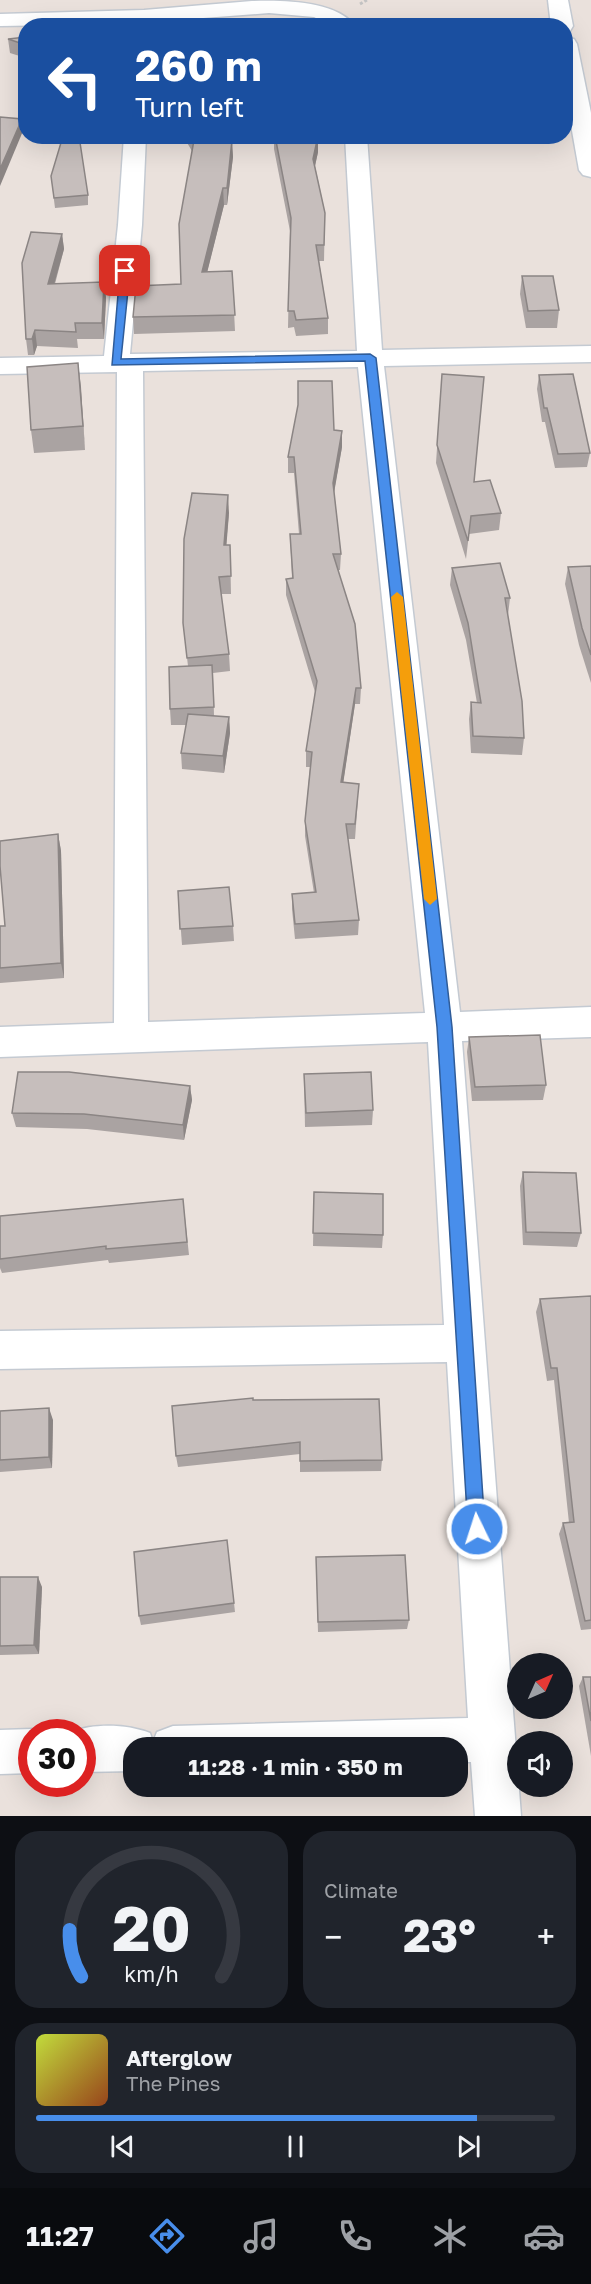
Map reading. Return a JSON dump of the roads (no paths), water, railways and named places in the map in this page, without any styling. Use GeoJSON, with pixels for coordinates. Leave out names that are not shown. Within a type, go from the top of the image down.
{"type":"FeatureCollection","features":[{"type":"Feature","properties":{"kind":"street"},"geometry":{"type":"LineString","coordinates":[[558,0],[561,18]]}},
{"type":"Feature","properties":{"kind":"street"},"geometry":{"type":"LineString","coordinates":[[170,18],[268,8],[301,8],[336,18]]}},
{"type":"Feature","properties":{"kind":"street"},"geometry":{"type":"LineString","coordinates":[[0,20],[18,20]]}},
{"type":"Feature","properties":{"kind":"street"},"geometry":{"type":"LineString","coordinates":[[573,70],[585,114],[591,170]]}},
{"type":"Feature","properties":{"kind":"street"},"geometry":{"type":"LineString","coordinates":[[130,1038],[123,362],[135,144]]}},
{"type":"Feature","properties":{"kind":"street"},"geometry":{"type":"LineString","coordinates":[[357,144],[370,358],[444,1027],[498,1816]]}},
{"type":"Feature","properties":{"kind":"street"},"geometry":{"type":"LineString","coordinates":[[0,366],[591,354]]}},
{"type":"Feature","properties":{"kind":"street"},"geometry":{"type":"LineString","coordinates":[[0,1042],[591,1022]]}},
{"type":"Feature","properties":{"kind":"street"},"geometry":{"type":"LineString","coordinates":[[0,1350],[464,1343]]}},
{"type":"Feature","properties":{"kind":"street"},"geometry":{"type":"LineString","coordinates":[[468,1740],[491,1739]]}},
{"type":"Feature","properties":{"kind":"street"},"geometry":{"type":"LineString","coordinates":[[96,1750],[123,1749]]}},
{"type":"Feature","properties":{"kind":"street"},"geometry":{"type":"LineString","coordinates":[[0,1752],[18,1751]]}}]}
